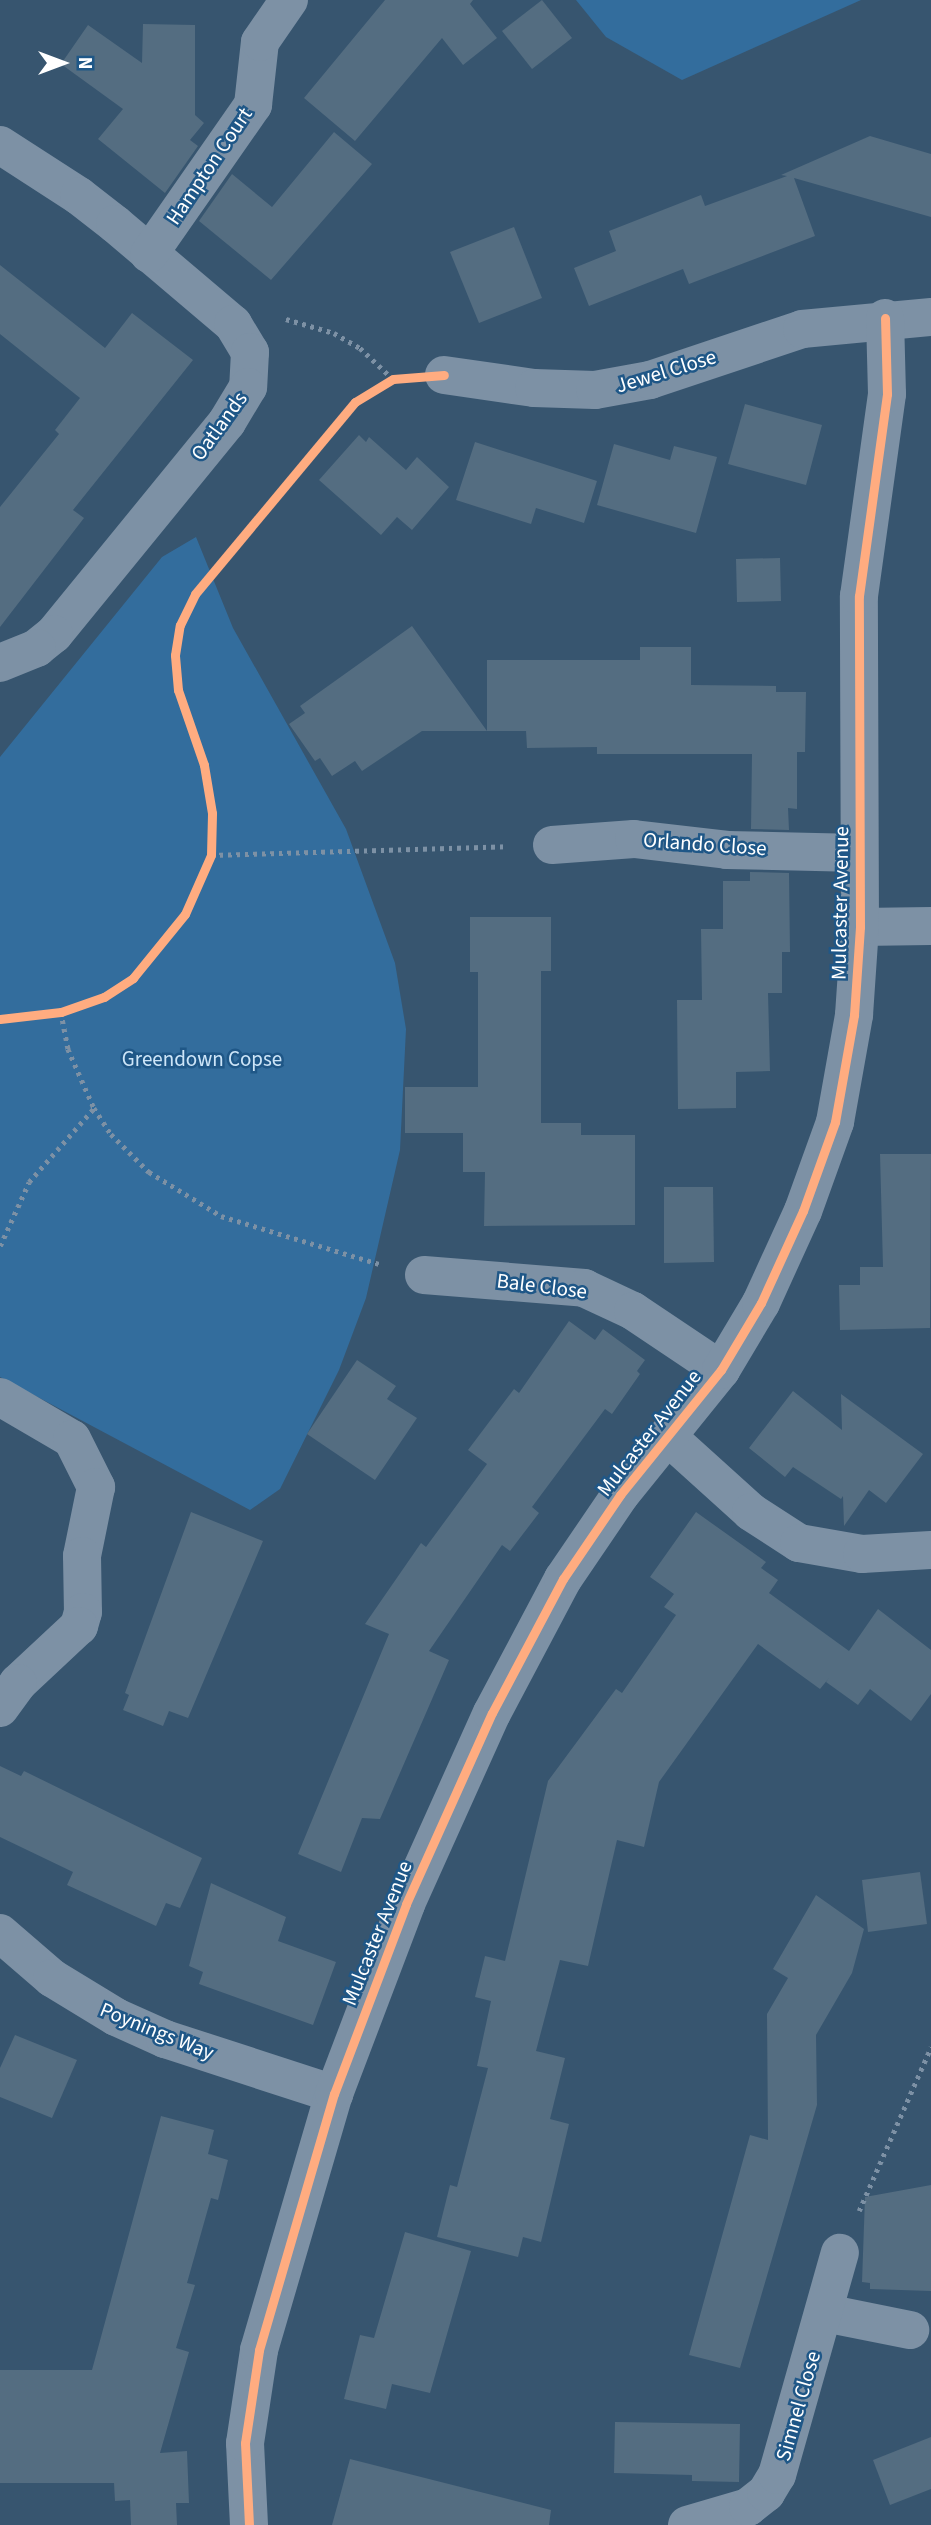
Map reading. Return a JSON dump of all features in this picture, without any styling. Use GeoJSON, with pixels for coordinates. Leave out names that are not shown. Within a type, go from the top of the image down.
{"type":"FeatureCollection","features":[{"type":"Feature","properties":{"kind":"street","name":"Hampton Court"},"geometry":{"type":"LineString","coordinates":[[149,254],[253,105],[260,42],[289,0]]}},
{"type":"Feature","properties":{"kind":"street","name":"Oatlands"},"geometry":{"type":"LineString","coordinates":[[0,145],[79,196],[243,336],[250,352],[248,387],[228,422],[54,634],[37,648],[0,663]]}},
{"type":"Feature","properties":{"kind":"street","name":"Jewel Close"},"geometry":{"type":"LineString","coordinates":[[444,375],[534,388],[621,387],[783,334],[885,318],[931,317]]}},
{"type":"Feature","properties":{"kind":"street","name":"Mulcaster Avenue"},"geometry":{"type":"LineString","coordinates":[[249,2525],[245,2443],[250,2397],[334,2094],[437,1831],[528,1639],[620,1495],[721,1370],[782,1259],[831,1135],[854,1015],[860,927],[859,596],[887,394],[885,318]]}},
{"type":"Feature","properties":{"kind":"street","name":"Orlando Close"},"geometry":{"type":"LineString","coordinates":[[552,845],[634,839],[727,850],[859,853]]}},
{"type":"Feature","properties":{"kind":"street"},"geometry":{"type":"LineString","coordinates":[[860,927],[931,926]]}},
{"type":"Feature","properties":{"kind":"street","name":"Bale Close"},"geometry":{"type":"LineString","coordinates":[[424,1275],[584,1288],[633,1311],[721,1370]]}},
{"type":"Feature","properties":{"kind":"street"},"geometry":{"type":"LineString","coordinates":[[0,1397],[72,1439],[96,1487],[82,1556],[83,1612],[79,1626],[18,1683],[0,1708]]}},
{"type":"Feature","properties":{"kind":"street"},"geometry":{"type":"LineString","coordinates":[[667,1436],[751,1512],[799,1543],[849,1553],[931,1550]]}},
{"type":"Feature","properties":{"kind":"street","name":"Poynings Way"},"geometry":{"type":"LineString","coordinates":[[0,1933],[52,1978],[116,2017],[166,2039],[334,2094]]}},
{"type":"Feature","properties":{"kind":"street","name":"Simnel Close"},"geometry":{"type":"LineString","coordinates":[[687,2525],[748,2507],[766,2493],[784,2458],[840,2253]]}},
{"type":"Feature","properties":{"kind":"street"},"geometry":{"type":"LineString","coordinates":[[825,2314],[910,2330]]}},
{"type":"Feature","properties":{"kind":"path"},"geometry":{"type":"LineString","coordinates":[[282,316],[334,333],[360,348],[393,379]]}},
{"type":"Feature","properties":{"kind":"path"},"geometry":{"type":"LineString","coordinates":[[382,384],[393,379],[444,375]]}},
{"type":"Feature","properties":{"kind":"path"},"geometry":{"type":"LineString","coordinates":[[208,865],[211,841]]}},
{"type":"Feature","properties":{"kind":"path"},"geometry":{"type":"LineString","coordinates":[[211,855],[552,845]]}},
{"type":"Feature","properties":{"kind":"path"},"geometry":{"type":"LineString","coordinates":[[48,1014],[74,1009]]}},
{"type":"Feature","properties":{"kind":"path"},"geometry":{"type":"LineString","coordinates":[[61,1012],[68,1049],[94,1108],[111,1134],[149,1172],[220,1216],[424,1275]]}},
{"type":"Feature","properties":{"kind":"path"},"geometry":{"type":"LineString","coordinates":[[0,1246],[29,1182],[94,1108]]}},
{"type":"Feature","properties":{"kind":"path"},"geometry":{"type":"LineString","coordinates":[[840,2253],[931,2047]]}},
{"type":"Feature","properties":{"kind":"green space"},"geometry":{"type":"Polygon","coordinates":[[[576,0],[861,0],[682,80],[606,37],[576,0]]]}},
{"type":"Feature","properties":{"kind":"green space","name":"Greendown Copse"},"geometry":{"type":"Polygon","coordinates":[[[196,537],[233,628],[346,829],[395,963],[406,1029],[400,1150],[366,1298],[339,1370],[280,1489],[250,1510],[0,1377],[0,757],[162,557],[196,537]]]}},
{"type":"Feature","properties":{"kind":"building"},"geometry":{"type":"Polygon","coordinates":[[[385,0],[473,0],[470,4],[497,38],[463,65],[442,38],[355,141],[304,98],[385,0]]]}},
{"type":"Feature","properties":{"kind":"building"},"geometry":{"type":"Polygon","coordinates":[[[542,0],[572,38],[532,69],[502,31],[542,0]]]}},
{"type":"Feature","properties":{"kind":"building"},"geometry":{"type":"Polygon","coordinates":[[[143,24],[195,25],[195,115],[204,123],[190,140],[198,146],[165,193],[98,139],[123,109],[61,64],[88,25],[142,63],[143,24]]]}},
{"type":"Feature","properties":{"kind":"building"},"geometry":{"type":"Polygon","coordinates":[[[334,132],[372,164],[271,280],[199,221],[232,174],[272,207],[334,132]]]}},
{"type":"Feature","properties":{"kind":"building"},"geometry":{"type":"Polygon","coordinates":[[[870,136],[931,154],[931,217],[794,178],[815,236],[689,284],[683,269],[589,306],[574,268],[616,251],[609,231],[701,195],[705,206],[787,176],[781,175],[870,136]]]}},
{"type":"Feature","properties":{"kind":"building"},"geometry":{"type":"Polygon","coordinates":[[[514,227],[542,298],[479,323],[450,252],[514,227]]]}},
{"type":"Feature","properties":{"kind":"building"},"geometry":{"type":"Polygon","coordinates":[[[0,265],[105,348],[132,313],[193,360],[73,510],[84,518],[0,627],[0,507],[59,434],[55,430],[80,398],[0,334],[0,265]]]}},
{"type":"Feature","properties":{"kind":"building"},"geometry":{"type":"Polygon","coordinates":[[[745,404],[822,425],[806,485],[728,464],[745,404]]]}},
{"type":"Feature","properties":{"kind":"building"},"geometry":{"type":"Polygon","coordinates":[[[359,435],[366,442],[369,437],[406,470],[417,457],[449,487],[412,530],[397,517],[381,535],[319,480],[359,435]]]}},
{"type":"Feature","properties":{"kind":"building"},"geometry":{"type":"Polygon","coordinates":[[[475,442],[597,481],[584,523],[536,508],[531,524],[456,500],[475,442]]]}},
{"type":"Feature","properties":{"kind":"building"},"geometry":{"type":"Polygon","coordinates":[[[614,444],[670,460],[674,446],[717,457],[696,533],[597,505],[614,444]]]}},
{"type":"Feature","properties":{"kind":"building"},"geometry":{"type":"Polygon","coordinates":[[[780,558],[781,601],[737,602],[736,559],[780,558]]]}},
{"type":"Feature","properties":{"kind":"building"},"geometry":{"type":"Polygon","coordinates":[[[412,626],[487,731],[422,731],[362,771],[355,761],[332,776],[320,758],[315,761],[289,724],[305,713],[300,706],[412,626]]]}},
{"type":"Feature","properties":{"kind":"building"},"geometry":{"type":"Polygon","coordinates":[[[640,647],[691,647],[691,685],[776,686],[776,692],[806,692],[805,752],[797,752],[797,809],[788,808],[789,830],[751,829],[752,754],[597,754],[597,747],[527,748],[526,731],[487,731],[487,660],[640,660],[640,647]]]}},
{"type":"Feature","properties":{"kind":"building"},"geometry":{"type":"Polygon","coordinates":[[[750,872],[789,873],[790,952],[782,952],[782,993],[768,993],[770,1071],[736,1072],[736,1108],[678,1109],[677,1000],[702,1000],[701,929],[723,929],[723,881],[750,881],[750,872]]]}},
{"type":"Feature","properties":{"kind":"building"},"geometry":{"type":"Polygon","coordinates":[[[470,917],[551,917],[551,971],[541,971],[541,1123],[581,1123],[581,1135],[635,1135],[635,1225],[484,1226],[485,1172],[463,1172],[463,1133],[405,1133],[405,1087],[478,1087],[478,972],[470,972],[470,917]]]}},
{"type":"Feature","properties":{"kind":"building"},"geometry":{"type":"Polygon","coordinates":[[[880,1154],[931,1154],[930,1328],[840,1330],[839,1285],[860,1285],[860,1267],[883,1267],[880,1154]]]}},
{"type":"Feature","properties":{"kind":"building"},"geometry":{"type":"Polygon","coordinates":[[[664,1187],[713,1187],[714,1262],[664,1263],[664,1187]]]}},
{"type":"Feature","properties":{"kind":"building"},"geometry":{"type":"Polygon","coordinates":[[[569,1321],[595,1340],[603,1329],[645,1360],[637,1371],[640,1374],[612,1414],[605,1409],[532,1507],[539,1513],[510,1551],[502,1545],[429,1651],[449,1660],[380,1819],[362,1818],[341,1872],[298,1854],[389,1634],[365,1624],[421,1543],[426,1547],[487,1464],[468,1450],[514,1389],[519,1393],[569,1321]]]}},
{"type":"Feature","properties":{"kind":"building"},"geometry":{"type":"Polygon","coordinates":[[[357,1360],[396,1386],[387,1399],[417,1418],[375,1480],[307,1434],[357,1360]]]}},
{"type":"Feature","properties":{"kind":"building"},"geometry":{"type":"Polygon","coordinates":[[[793,1391],[842,1430],[841,1394],[923,1454],[886,1503],[869,1490],[844,1526],[843,1496],[841,1499],[793,1467],[785,1477],[749,1448],[793,1391]]]}},
{"type":"Feature","properties":{"kind":"building"},"geometry":{"type":"Polygon","coordinates":[[[191,1512],[263,1541],[188,1718],[169,1711],[163,1726],[123,1710],[129,1695],[125,1693],[191,1512]]]}},
{"type":"Feature","properties":{"kind":"building"},"geometry":{"type":"Polygon","coordinates":[[[696,1512],[766,1562],[761,1568],[778,1580],[769,1593],[849,1651],[878,1609],[931,1650],[931,1694],[911,1721],[870,1689],[858,1705],[826,1682],[829,1678],[820,1689],[758,1644],[659,1782],[644,1847],[617,1840],[588,1966],[560,1960],[536,2051],[565,2058],[550,2119],[569,2124],[541,2242],[523,2237],[518,2257],[437,2237],[450,2185],[457,2187],[488,2068],[477,2066],[491,2001],[475,1997],[485,1956],[505,1961],[548,1781],[616,1689],[622,1693],[676,1615],[664,1607],[674,1594],[650,1577],[696,1512]]]}},
{"type":"Feature","properties":{"kind":"building"},"geometry":{"type":"Polygon","coordinates":[[[0,1766],[21,1776],[24,1771],[202,1858],[180,1908],[166,1903],[156,1926],[67,1885],[73,1872],[0,1837],[0,1766]]]}},
{"type":"Feature","properties":{"kind":"building"},"geometry":{"type":"Polygon","coordinates":[[[920,1872],[927,1924],[868,1932],[862,1880],[920,1872]]]}},
{"type":"Feature","properties":{"kind":"building"},"geometry":{"type":"Polygon","coordinates":[[[211,1883],[286,1917],[278,1941],[336,1962],[313,2025],[199,1984],[203,1972],[189,1966],[211,1883]]]}},
{"type":"Feature","properties":{"kind":"building"},"geometry":{"type":"Polygon","coordinates":[[[816,1895],[864,1929],[852,1973],[816,2035],[817,2105],[740,2368],[689,2355],[750,2135],[768,2140],[767,2014],[788,1978],[773,1969],[816,1895]]]}},
{"type":"Feature","properties":{"kind":"building"},"geometry":{"type":"Polygon","coordinates":[[[15,2035],[77,2060],[52,2118],[0,2097],[0,2068],[15,2035]]]}},
{"type":"Feature","properties":{"kind":"building"},"geometry":{"type":"Polygon","coordinates":[[[161,2116],[214,2130],[208,2154],[228,2160],[218,2200],[211,2198],[187,2283],[195,2285],[176,2348],[189,2352],[160,2453],[187,2451],[189,2503],[176,2503],[177,2525],[131,2525],[130,2500],[115,2501],[114,2483],[0,2483],[0,2370],[92,2370],[161,2116]]]}},
{"type":"Feature","properties":{"kind":"building"},"geometry":{"type":"Polygon","coordinates":[[[931,2185],[931,2291],[870,2289],[870,2283],[862,2282],[865,2197],[931,2185]]]}},
{"type":"Feature","properties":{"kind":"building"},"geometry":{"type":"Polygon","coordinates":[[[405,2232],[471,2251],[430,2393],[392,2384],[386,2409],[344,2399],[360,2335],[374,2338],[405,2232]]]}},
{"type":"Feature","properties":{"kind":"building"},"geometry":{"type":"Polygon","coordinates":[[[615,2422],[740,2424],[739,2482],[692,2481],[692,2475],[614,2473],[615,2422]]]}},
{"type":"Feature","properties":{"kind":"building"},"geometry":{"type":"Polygon","coordinates":[[[931,2437],[931,2489],[890,2505],[873,2460],[931,2437]]]}},
{"type":"Feature","properties":{"kind":"building"},"geometry":{"type":"Polygon","coordinates":[[[350,2459],[551,2510],[549,2525],[332,2525],[350,2459]]]}},
{"type":"Feature","properties":{"kind":"cycle path"},"geometry":{"type":"LineString","coordinates":[[249,2525],[245,2443],[259,2350],[334,2094],[406,1904],[492,1713],[563,1579],[620,1495],[721,1370],[761,1303],[803,1211],[835,1122],[854,1015],[860,927],[859,596],[887,394],[885,318]]}},
{"type":"Feature","properties":{"kind":"cycle path"},"geometry":{"type":"LineString","coordinates":[[0,1019],[61,1012],[104,997],[133,978],[185,914],[211,855],[212,813],[204,765],[178,690],[175,655],[180,625],[195,594],[355,402],[393,379],[444,375]]}}]}
